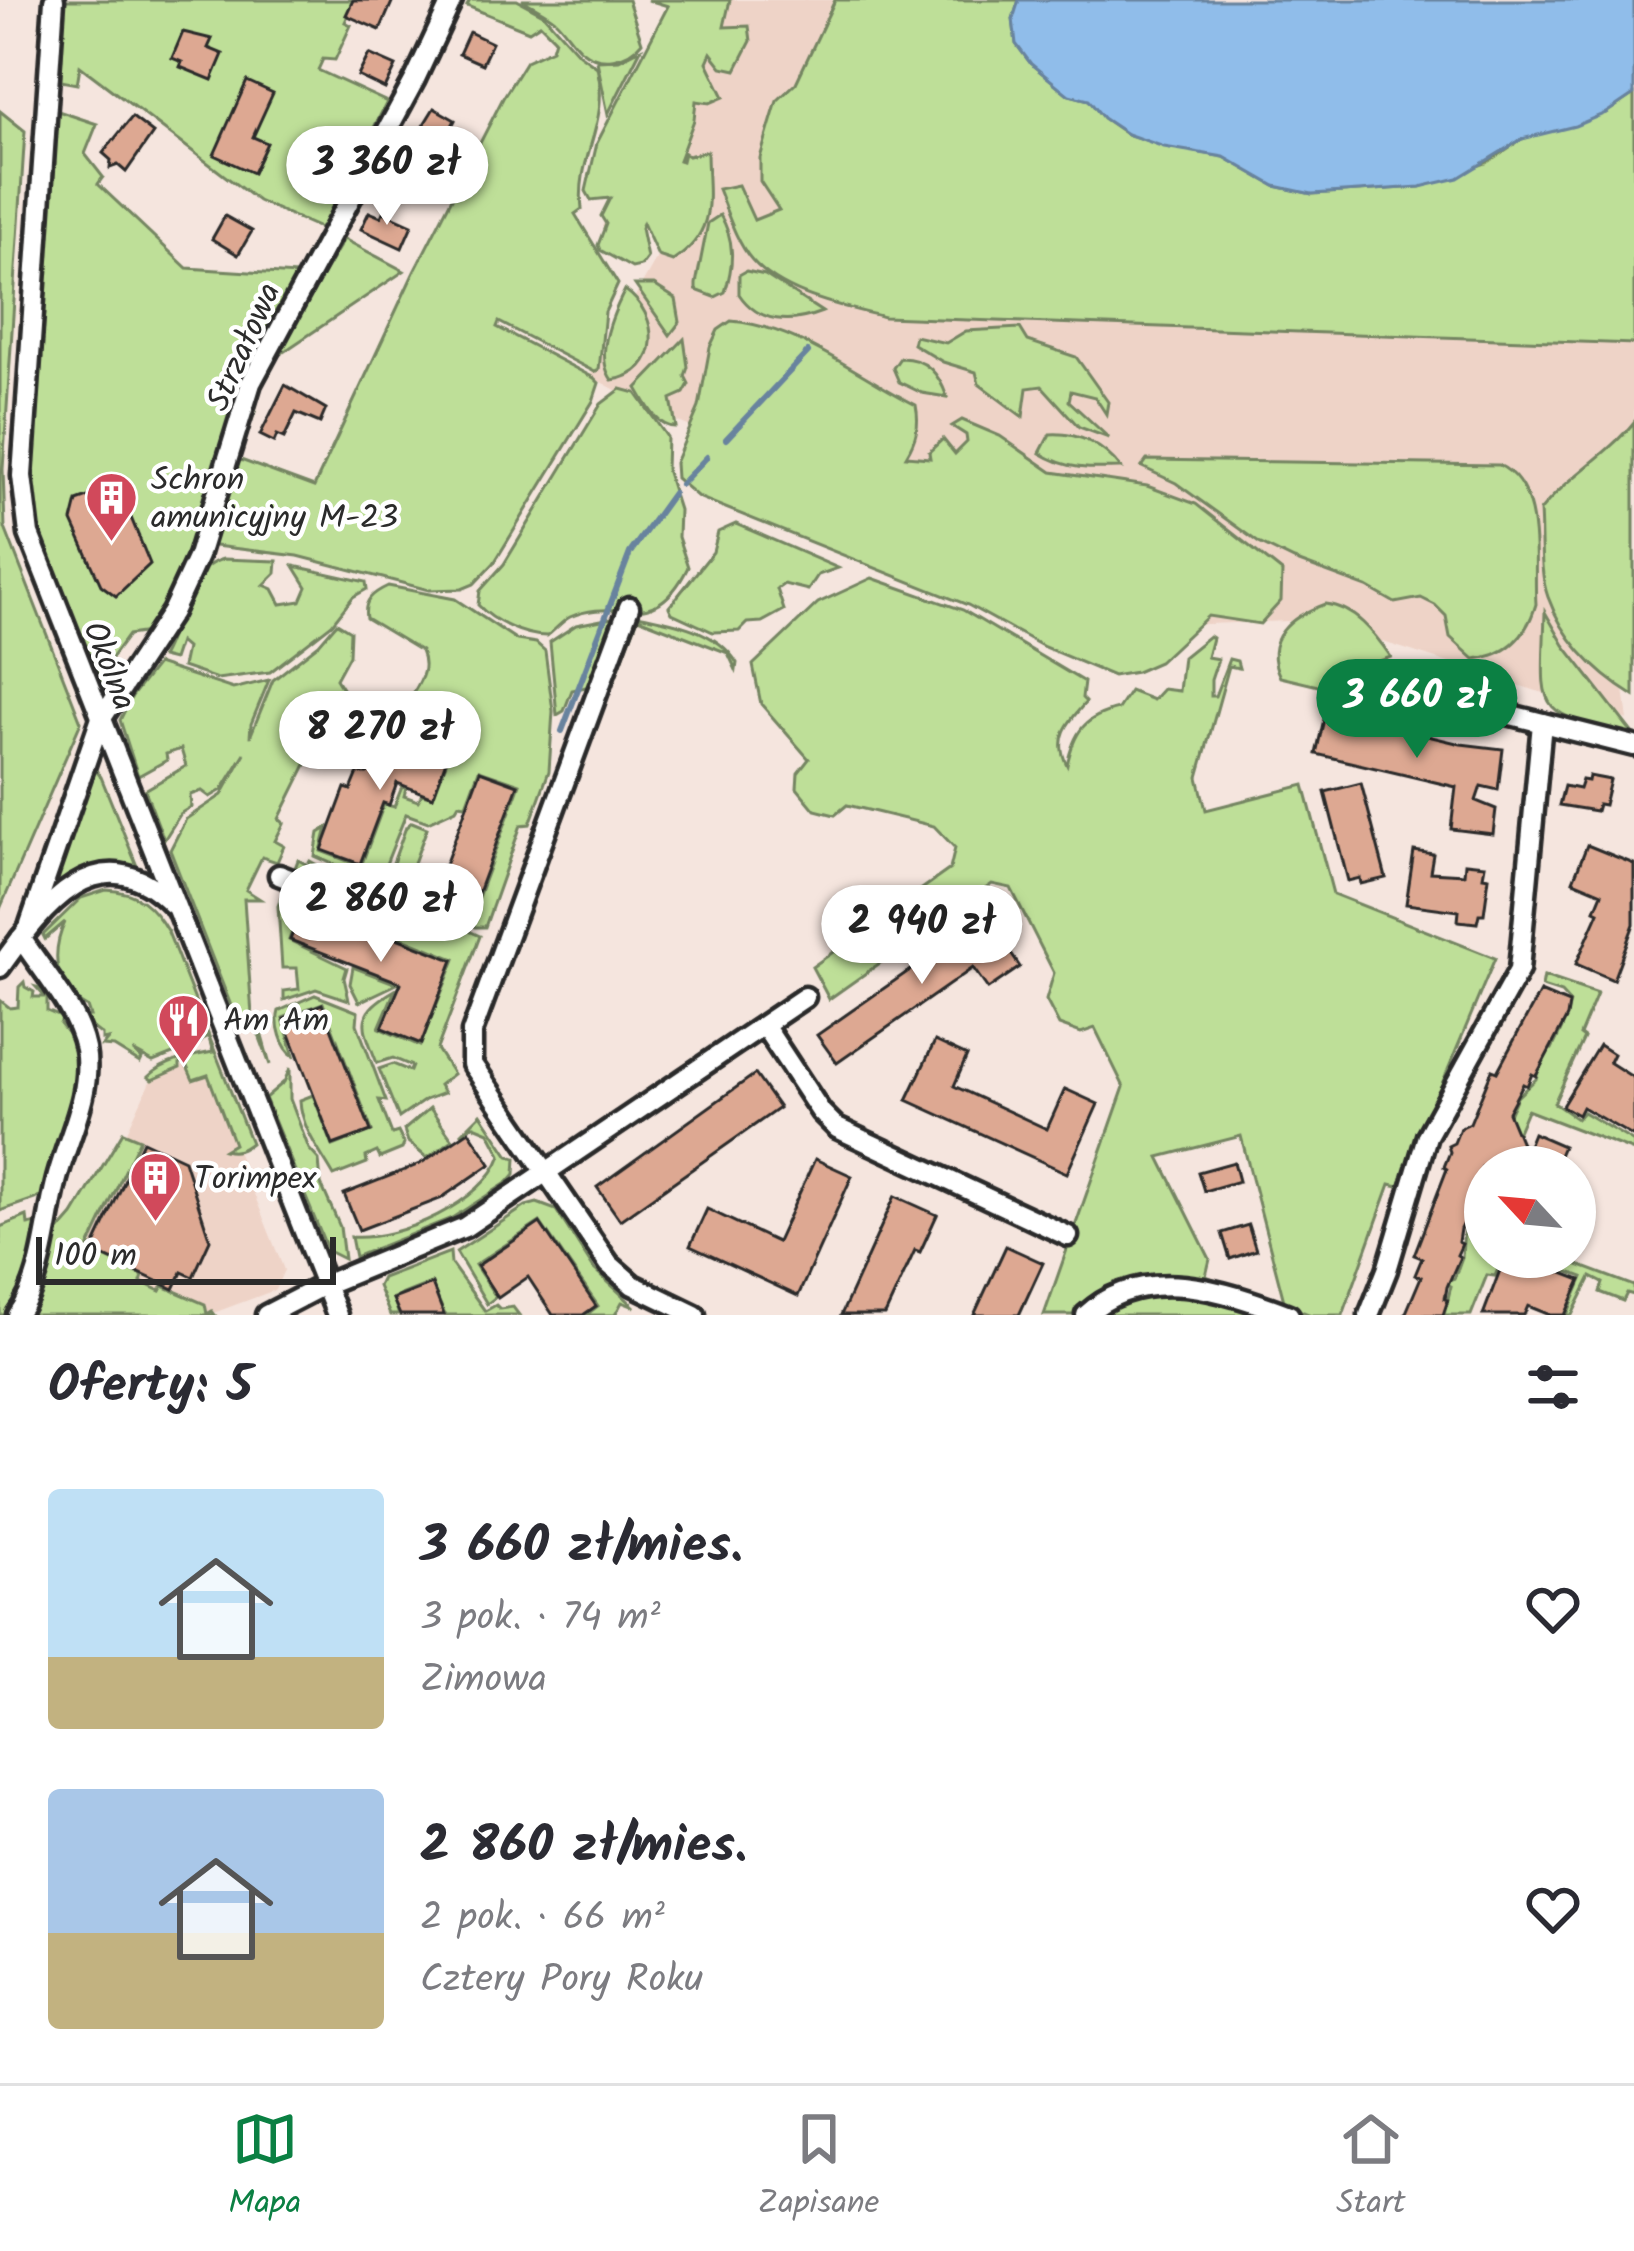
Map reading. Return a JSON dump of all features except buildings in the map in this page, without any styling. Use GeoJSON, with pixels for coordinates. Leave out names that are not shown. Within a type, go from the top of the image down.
{"type":"FeatureCollection","features":[{"type":"Feature","properties":{"kind":"street","name":"Okólna"},"geometry":{"type":"LineString","coordinates":[[54,0],[23,502],[28,534],[337,1315]]}},
{"type":"Feature","properties":{"kind":"street","name":"Strzałowa"},"geometry":{"type":"LineString","coordinates":[[26,931],[100,721],[184,587],[209,524],[250,383],[415,79],[452,0]]}},
{"type":"Feature","properties":{"kind":"street"},"geometry":{"type":"LineString","coordinates":[[629,607],[472,1032],[472,1064],[618,1273],[695,1315]]}},
{"type":"Feature","properties":{"kind":"street"},"geometry":{"type":"LineString","coordinates":[[1511,715],[1634,746]]}},
{"type":"Feature","properties":{"kind":"street"},"geometry":{"type":"LineString","coordinates":[[1369,1315],[1427,1136],[1519,970],[1541,723]]}},
{"type":"Feature","properties":{"kind":"street"},"geometry":{"type":"LineString","coordinates":[[338,752],[362,760]]}},
{"type":"Feature","properties":{"kind":"street"},"geometry":{"type":"LineString","coordinates":[[0,968],[26,931],[67,889],[93,876],[112,874],[155,890],[181,918]]}},
{"type":"Feature","properties":{"kind":"street"},"geometry":{"type":"LineString","coordinates":[[279,875],[325,893]]}},
{"type":"Feature","properties":{"kind":"street"},"geometry":{"type":"LineString","coordinates":[[16,1315],[39,1266],[56,1180],[86,1076],[79,1029],[26,931]]}},
{"type":"Feature","properties":{"kind":"street"},"geometry":{"type":"LineString","coordinates":[[266,1315],[324,1285],[453,1233],[805,997]]}},
{"type":"Feature","properties":{"kind":"street"},"geometry":{"type":"LineString","coordinates":[[765,1027],[836,1128],[1068,1236]]}},
{"type":"Feature","properties":{"kind":"street"},"geometry":{"type":"LineString","coordinates":[[1086,1315],[1120,1292],[1148,1286],[1224,1291],[1289,1315]]}},
{"type":"Feature","properties":{"kind":"shaded area"},"geometry":{"type":"Polygon","coordinates":[[[698,0],[1634,0],[1634,422],[1625,434],[1607,556],[1628,720],[1314,620],[1156,626],[660,414],[590,376],[671,233],[602,227],[698,0]]]}},
{"type":"Feature","properties":{"kind":"shaded area"},"geometry":{"type":"Polygon","coordinates":[[[202,1062],[284,1270],[275,1290],[208,1315],[71,1253],[154,1073],[202,1062]]]}},
{"type":"Feature","properties":{"kind":"green space"},"geometry":{"type":"Polygon","coordinates":[[[64,0],[355,0],[345,22],[351,25],[335,60],[323,59],[318,70],[387,102],[322,229],[258,201],[80,66],[77,84],[61,81],[64,0]]]}},
{"type":"Feature","properties":{"kind":"green space"},"geometry":{"type":"Polygon","coordinates":[[[470,0],[517,0],[543,14],[597,67],[600,106],[581,189],[582,209],[575,214],[618,284],[605,312],[599,370],[499,322],[497,327],[594,378],[599,383],[593,401],[494,563],[474,584],[462,589],[429,590],[298,556],[215,546],[210,542],[251,406],[256,409],[238,459],[314,487],[414,272],[503,98],[526,61],[552,49],[555,39],[540,24],[529,31],[467,6],[470,0]]]}},
{"type":"Feature","properties":{"kind":"green space"},"geometry":{"type":"Polygon","coordinates":[[[522,0],[628,0],[642,42],[622,57],[597,58],[581,50],[555,20],[522,0]]]}},
{"type":"Feature","properties":{"kind":"green space"},"geometry":{"type":"Polygon","coordinates":[[[648,0],[730,0],[724,27],[749,26],[751,41],[736,70],[722,67],[711,53],[707,62],[724,97],[710,103],[696,101],[679,160],[684,153],[707,151],[707,211],[698,237],[673,261],[658,256],[643,223],[647,258],[632,268],[600,250],[606,224],[601,216],[610,198],[591,200],[586,191],[597,143],[668,6],[648,0]]]}},
{"type":"Feature","properties":{"kind":"green space"},"geometry":{"type":"Polygon","coordinates":[[[835,0],[1019,0],[1013,19],[1016,44],[1031,64],[1069,95],[1089,100],[1103,118],[1126,134],[1224,157],[1275,186],[1312,194],[1420,187],[1486,163],[1522,139],[1606,113],[1634,94],[1634,344],[884,317],[796,291],[765,272],[746,253],[718,189],[738,185],[754,220],[779,210],[760,181],[760,158],[777,101],[796,83],[835,0]]]}},
{"type":"Feature","properties":{"kind":"green space"},"geometry":{"type":"Polygon","coordinates":[[[641,49],[608,114],[597,61],[619,60],[641,49]]]}},
{"type":"Feature","properties":{"kind":"green space"},"geometry":{"type":"Polygon","coordinates":[[[52,109],[97,124],[85,154],[103,177],[98,184],[187,268],[298,275],[251,356],[181,579],[149,632],[128,635],[108,662],[112,681],[104,686],[95,682],[34,521],[31,474],[52,109]]]}},
{"type":"Feature","properties":{"kind":"green space"},"geometry":{"type":"Polygon","coordinates":[[[0,111],[25,131],[3,469],[5,528],[81,722],[0,909],[0,111]]]}},
{"type":"Feature","properties":{"kind":"green space"},"geometry":{"type":"Polygon","coordinates":[[[720,215],[731,243],[731,262],[725,292],[715,297],[696,290],[696,284],[708,223],[720,215]]]}},
{"type":"Feature","properties":{"kind":"green space"},"geometry":{"type":"Polygon","coordinates":[[[344,239],[404,271],[273,359],[344,239]]]}},
{"type":"Feature","properties":{"kind":"green space"},"geometry":{"type":"Polygon","coordinates":[[[746,271],[765,275],[822,312],[776,319],[756,311],[739,294],[739,275],[746,271]]]}},
{"type":"Feature","properties":{"kind":"green space"},"geometry":{"type":"Polygon","coordinates":[[[635,285],[654,285],[676,299],[680,322],[670,335],[635,285]]]}},
{"type":"Feature","properties":{"kind":"green space"},"geometry":{"type":"Polygon","coordinates":[[[625,290],[645,313],[651,341],[641,366],[612,380],[605,348],[625,290]]]}},
{"type":"Feature","properties":{"kind":"green space"},"geometry":{"type":"Polygon","coordinates":[[[731,321],[804,342],[916,405],[916,432],[906,456],[930,458],[929,452],[943,439],[955,454],[967,442],[966,435],[952,426],[962,420],[1000,436],[1052,472],[1147,486],[1196,504],[1282,572],[1281,601],[1260,624],[1208,616],[1159,662],[1113,676],[1044,647],[968,605],[698,497],[676,478],[675,463],[699,407],[710,347],[718,330],[731,321]]]}},
{"type":"Feature","properties":{"kind":"green space"},"geometry":{"type":"Polygon","coordinates":[[[1020,328],[1028,341],[1076,357],[1108,402],[1106,414],[1095,397],[1071,391],[1069,401],[1109,438],[1079,427],[1042,386],[1027,388],[1023,417],[979,384],[976,372],[943,362],[913,344],[915,336],[946,343],[966,331],[1020,328]]]}},
{"type":"Feature","properties":{"kind":"green space"},"geometry":{"type":"Polygon","coordinates":[[[684,339],[689,384],[684,393],[671,399],[676,427],[653,414],[637,388],[684,339]]]}},
{"type":"Feature","properties":{"kind":"green space"},"geometry":{"type":"Polygon","coordinates":[[[900,358],[931,369],[947,397],[922,393],[899,382],[893,368],[900,358]]]}},
{"type":"Feature","properties":{"kind":"green space"},"geometry":{"type":"Polygon","coordinates":[[[621,389],[636,393],[667,437],[666,469],[679,510],[678,537],[688,567],[675,588],[649,608],[588,611],[567,619],[547,636],[510,627],[478,605],[480,591],[504,564],[601,404],[621,389]]]}},
{"type":"Feature","properties":{"kind":"green space"},"geometry":{"type":"Polygon","coordinates":[[[1634,422],[1634,696],[1582,654],[1555,613],[1543,577],[1540,511],[1634,422]]]}},
{"type":"Feature","properties":{"kind":"green space"},"geometry":{"type":"Polygon","coordinates":[[[1050,434],[1090,442],[1121,468],[1079,467],[1050,459],[1040,453],[1050,434]]]}},
{"type":"Feature","properties":{"kind":"green space"},"geometry":{"type":"Polygon","coordinates":[[[1147,460],[1499,465],[1514,476],[1530,507],[1535,547],[1532,615],[1506,648],[1474,659],[1450,637],[1446,616],[1435,605],[1421,598],[1395,603],[1259,543],[1176,483],[1142,467],[1147,460]]]}},
{"type":"Feature","properties":{"kind":"green space"},"geometry":{"type":"Polygon","coordinates":[[[736,524],[838,568],[818,575],[808,590],[784,584],[777,589],[784,610],[762,622],[747,623],[739,631],[713,632],[672,613],[669,607],[713,552],[718,532],[736,524]]]}},
{"type":"Feature","properties":{"kind":"green space"},"geometry":{"type":"Polygon","coordinates":[[[223,559],[277,561],[276,573],[264,585],[273,589],[281,604],[301,601],[307,587],[294,566],[366,582],[367,589],[353,597],[332,624],[270,672],[217,679],[182,667],[186,648],[179,642],[173,660],[161,657],[190,586],[209,565],[223,559]]]}},
{"type":"Feature","properties":{"kind":"green space"},"geometry":{"type":"Polygon","coordinates":[[[872,578],[963,610],[1084,682],[1086,702],[1062,738],[1067,765],[1082,728],[1097,716],[1118,709],[1130,691],[1153,700],[1163,689],[1179,691],[1183,657],[1209,636],[1207,657],[1218,659],[1211,696],[1229,659],[1237,661],[1239,668],[1229,666],[1198,777],[1206,810],[1304,785],[1333,894],[1495,958],[1399,1186],[1390,1184],[1343,1315],[1311,1315],[1285,1305],[1241,1136],[1159,1157],[1210,1259],[1206,1276],[1256,1297],[1250,1315],[1044,1315],[1124,1087],[1095,1028],[1081,1033],[1059,1025],[1046,1000],[1054,973],[1011,888],[992,884],[829,999],[812,967],[950,869],[955,848],[934,826],[847,805],[835,815],[815,810],[797,788],[798,773],[809,759],[761,704],[753,665],[818,603],[872,578]]]}},
{"type":"Feature","properties":{"kind":"green space"},"geometry":{"type":"Polygon","coordinates":[[[388,586],[455,599],[517,640],[536,643],[545,651],[553,711],[549,771],[530,824],[521,825],[485,927],[475,927],[408,895],[414,880],[438,867],[442,869],[434,893],[474,908],[520,784],[479,770],[466,805],[459,804],[428,822],[406,814],[378,884],[315,856],[319,833],[327,828],[321,851],[361,866],[384,804],[394,807],[402,787],[406,788],[404,796],[418,801],[422,794],[433,797],[448,758],[430,751],[432,743],[376,723],[364,751],[356,747],[377,702],[405,715],[424,669],[421,651],[366,618],[370,598],[388,586]]]}},
{"type":"Feature","properties":{"kind":"green space"},"geometry":{"type":"Polygon","coordinates":[[[1325,604],[1355,616],[1378,639],[1391,657],[1365,666],[1366,679],[1412,693],[1411,708],[1280,677],[1274,651],[1283,630],[1325,604]]]}},
{"type":"Feature","properties":{"kind":"green space"},"geometry":{"type":"Polygon","coordinates":[[[1545,612],[1564,645],[1634,735],[1577,720],[1550,704],[1543,672],[1545,612]]]}},
{"type":"Feature","properties":{"kind":"green space"},"geometry":{"type":"Polygon","coordinates":[[[632,614],[704,634],[728,651],[737,663],[736,670],[728,653],[638,618],[614,681],[572,690],[564,711],[557,715],[550,642],[576,625],[632,614]]]}},
{"type":"Feature","properties":{"kind":"green space"},"geometry":{"type":"Polygon","coordinates":[[[337,623],[350,631],[349,655],[336,679],[343,690],[279,819],[284,823],[275,841],[284,846],[277,862],[262,857],[246,890],[260,899],[244,899],[252,1015],[262,1016],[261,1033],[270,1065],[252,1016],[235,1016],[170,850],[186,819],[222,795],[245,753],[222,790],[210,797],[202,791],[190,795],[191,807],[181,813],[164,840],[145,790],[186,766],[181,749],[166,754],[167,760],[138,776],[120,720],[157,664],[233,689],[269,680],[250,737],[273,680],[319,644],[337,623]]]}},
{"type":"Feature","properties":{"kind":"green space"},"geometry":{"type":"Polygon","coordinates":[[[93,766],[139,871],[90,870],[47,894],[93,766]]]}},
{"type":"Feature","properties":{"kind":"green space"},"geometry":{"type":"Polygon","coordinates":[[[412,822],[427,828],[402,895],[384,888],[412,822]]]}},
{"type":"Feature","properties":{"kind":"green space"},"geometry":{"type":"Polygon","coordinates":[[[298,860],[308,865],[310,861],[435,916],[432,927],[437,929],[442,919],[480,936],[437,1049],[453,1074],[439,1085],[444,1093],[399,1118],[379,1069],[393,1064],[410,1071],[412,1066],[393,1058],[377,1063],[365,1029],[367,1013],[395,990],[379,1028],[420,1046],[455,959],[340,913],[347,893],[300,875],[295,868],[298,860]]]}},
{"type":"Feature","properties":{"kind":"green space"},"geometry":{"type":"Polygon","coordinates":[[[106,890],[127,893],[143,902],[168,932],[251,1143],[245,1147],[224,1150],[234,1144],[208,1075],[193,1080],[185,1062],[152,1080],[148,1077],[170,1063],[213,1052],[208,1035],[200,1043],[153,1062],[133,1051],[142,1059],[140,1063],[114,1047],[102,1046],[108,1039],[102,1040],[93,1028],[86,1029],[87,1007],[67,991],[58,969],[65,922],[45,939],[43,935],[81,898],[106,890]]]}},
{"type":"Feature","properties":{"kind":"green space"},"geometry":{"type":"Polygon","coordinates":[[[289,891],[303,895],[304,901],[289,940],[347,968],[344,978],[349,1000],[316,989],[284,1000],[284,991],[299,989],[297,968],[282,968],[278,906],[289,891]]]}},
{"type":"Feature","properties":{"kind":"green space"},"geometry":{"type":"Polygon","coordinates":[[[353,967],[397,984],[359,1002],[350,984],[353,967]]]}},
{"type":"Feature","properties":{"kind":"green space"},"geometry":{"type":"Polygon","coordinates":[[[1544,976],[1597,994],[1580,1035],[1584,1038],[1554,1103],[1577,1119],[1583,1112],[1634,1142],[1634,1151],[1527,1110],[1512,1146],[1495,1146],[1517,1097],[1536,1079],[1545,1047],[1552,1049],[1570,1003],[1561,993],[1542,987],[1544,976]]]}},
{"type":"Feature","properties":{"kind":"green space"},"geometry":{"type":"Polygon","coordinates":[[[24,982],[33,997],[45,997],[36,987],[47,990],[47,1011],[63,1018],[60,1024],[68,1034],[74,1029],[81,1074],[46,1195],[0,1211],[0,1000],[10,1008],[18,1007],[19,987],[24,982]]]}},
{"type":"Feature","properties":{"kind":"green space"},"geometry":{"type":"Polygon","coordinates":[[[315,995],[358,1012],[357,1024],[386,1101],[379,1100],[392,1134],[398,1132],[404,1144],[380,1158],[377,1152],[366,1157],[367,1163],[334,1176],[308,1130],[300,1100],[313,1095],[333,1146],[372,1131],[323,1003],[283,1018],[294,1056],[283,1042],[279,1011],[315,995]]]}},
{"type":"Feature","properties":{"kind":"green space"},"geometry":{"type":"Polygon","coordinates":[[[290,1068],[290,1099],[309,1149],[319,1160],[321,1184],[340,1227],[344,1259],[328,1251],[265,1098],[284,1082],[290,1068]]]}},
{"type":"Feature","properties":{"kind":"green space"},"geometry":{"type":"Polygon","coordinates":[[[430,1108],[453,1140],[427,1158],[408,1142],[404,1130],[430,1108]]]}},
{"type":"Feature","properties":{"kind":"green space"},"geometry":{"type":"Polygon","coordinates":[[[481,1114],[509,1156],[516,1158],[515,1174],[508,1182],[452,1218],[355,1257],[351,1237],[392,1232],[438,1215],[459,1203],[492,1172],[501,1155],[489,1132],[472,1125],[461,1134],[481,1114]]]}},
{"type":"Feature","properties":{"kind":"green space"},"geometry":{"type":"Polygon","coordinates":[[[123,1132],[140,1139],[88,1249],[143,1276],[141,1282],[160,1291],[163,1286],[205,1304],[207,1314],[215,1315],[22,1315],[46,1246],[73,1215],[123,1132]]]}},
{"type":"Feature","properties":{"kind":"green space"},"geometry":{"type":"Polygon","coordinates":[[[537,1203],[556,1210],[594,1269],[635,1307],[622,1302],[615,1315],[586,1315],[598,1306],[540,1222],[475,1265],[496,1297],[487,1304],[456,1252],[537,1203]]]}},
{"type":"Feature","properties":{"kind":"green space"},"geometry":{"type":"Polygon","coordinates":[[[27,1216],[28,1225],[43,1219],[38,1252],[13,1315],[0,1315],[0,1227],[27,1216]]]}},
{"type":"Feature","properties":{"kind":"green space"},"geometry":{"type":"Polygon","coordinates":[[[1464,1227],[1464,1278],[1486,1278],[1471,1315],[1444,1315],[1451,1286],[1447,1284],[1449,1278],[1454,1279],[1462,1257],[1464,1227]]]}},
{"type":"Feature","properties":{"kind":"green space"},"geometry":{"type":"Polygon","coordinates":[[[450,1252],[451,1264],[485,1311],[496,1305],[513,1307],[519,1315],[445,1315],[431,1283],[393,1298],[399,1315],[390,1315],[378,1286],[382,1278],[450,1252]]]}},
{"type":"Feature","properties":{"kind":"green space"},"geometry":{"type":"Polygon","coordinates":[[[1596,1272],[1634,1286],[1634,1295],[1627,1293],[1623,1301],[1600,1292],[1603,1283],[1593,1278],[1596,1272]]]}},
{"type":"Feature","properties":{"kind":"green space"},"geometry":{"type":"Polygon","coordinates":[[[1583,1278],[1590,1278],[1572,1315],[1567,1315],[1583,1278]]]}},
{"type":"Feature","properties":{"kind":"water"},"geometry":{"type":"Polygon","coordinates":[[[1019,0],[1634,0],[1634,94],[1575,126],[1522,139],[1458,178],[1420,187],[1312,194],[1275,186],[1224,157],[1164,147],[1127,134],[1103,118],[1089,100],[1069,95],[1031,64],[1016,44],[1013,19],[1019,0]]]}},
{"type":"Feature","properties":{"kind":"waterway"},"geometry":{"type":"LineString","coordinates":[[726,439],[808,352]]}},
{"type":"Feature","properties":{"kind":"waterway"},"geometry":{"type":"LineString","coordinates":[[681,484],[707,457]]}},
{"type":"Feature","properties":{"kind":"waterway"},"geometry":{"type":"LineString","coordinates":[[562,731],[630,553],[673,493]]}},
{"type":"Feature","properties":{"kind":"place","name":"Schron amunicyjny M-23"},"geometry":{"type":"Point","coordinates":[112,543]}},
{"type":"Feature","properties":{"kind":"place","name":"Am Am"},"geometry":{"type":"Point","coordinates":[184,1065]}},
{"type":"Feature","properties":{"kind":"place","name":"Torimpex"},"geometry":{"type":"Point","coordinates":[155,1223]}}]}
